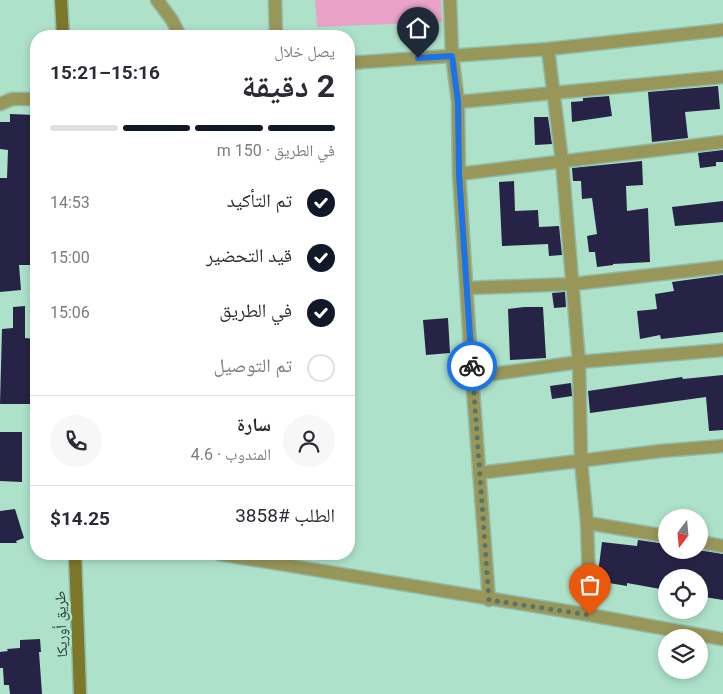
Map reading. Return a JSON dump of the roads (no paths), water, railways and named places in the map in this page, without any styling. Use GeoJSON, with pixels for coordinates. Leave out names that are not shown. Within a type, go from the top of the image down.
{"type":"FeatureCollection","features":[{"type":"Feature","properties":{"kind":"street"},"geometry":{"type":"LineString","coordinates":[[61,0],[62,30]]}},
{"type":"Feature","properties":{"kind":"street"},"geometry":{"type":"LineString","coordinates":[[157,0],[177,30]]}},
{"type":"Feature","properties":{"kind":"street"},"geometry":{"type":"LineString","coordinates":[[275,0],[276,30]]}},
{"type":"Feature","properties":{"kind":"street"},"geometry":{"type":"LineString","coordinates":[[450,0],[452,56],[458,102],[459,174],[472,377],[489,600]]}},
{"type":"Feature","properties":{"kind":"street"},"geometry":{"type":"LineString","coordinates":[[355,63],[548,50],[723,30]]}},
{"type":"Feature","properties":{"kind":"street"},"geometry":{"type":"LineString","coordinates":[[548,50],[562,161],[579,362],[581,461],[587,523],[590,615]]}},
{"type":"Feature","properties":{"kind":"street"},"geometry":{"type":"LineString","coordinates":[[458,102],[723,77]]}},
{"type":"Feature","properties":{"kind":"street"},"geometry":{"type":"LineString","coordinates":[[0,104],[12,99],[30,99]]}},
{"type":"Feature","properties":{"kind":"street"},"geometry":{"type":"LineString","coordinates":[[459,174],[723,142]]}},
{"type":"Feature","properties":{"kind":"street"},"geometry":{"type":"LineString","coordinates":[[467,288],[573,284],[723,267]]}},
{"type":"Feature","properties":{"kind":"street"},"geometry":{"type":"LineString","coordinates":[[472,377],[579,362],[723,350]]}},
{"type":"Feature","properties":{"kind":"street"},"geometry":{"type":"LineString","coordinates":[[479,473],[662,451],[723,446]]}},
{"type":"Feature","properties":{"kind":"street"},"geometry":{"type":"LineString","coordinates":[[587,523],[658,535]]}},
{"type":"Feature","properties":{"kind":"street"},"geometry":{"type":"LineString","coordinates":[[708,544],[723,546]]}},
{"type":"Feature","properties":{"kind":"street","name":"طريق أوريكا"},"geometry":{"type":"LineString","coordinates":[[75,560],[80,694]]}},
{"type":"Feature","properties":{"kind":"street"},"geometry":{"type":"LineString","coordinates":[[292,560],[489,600],[590,615],[723,639]]}}]}
